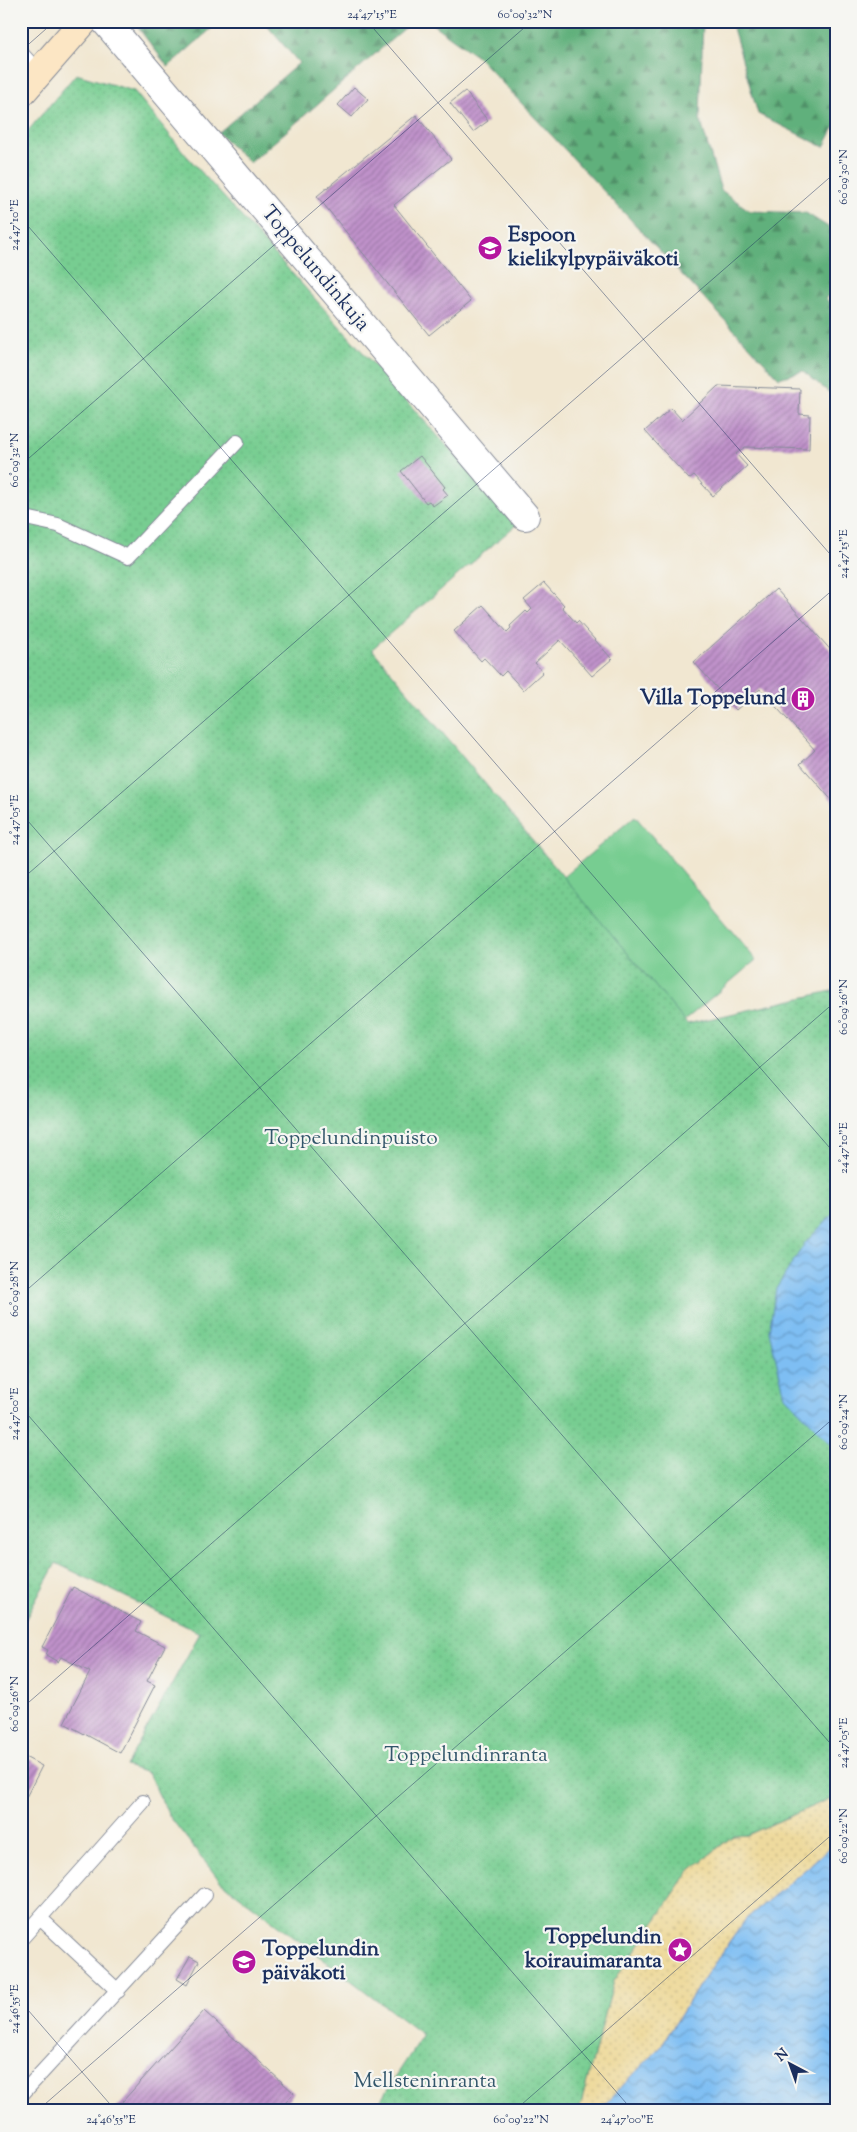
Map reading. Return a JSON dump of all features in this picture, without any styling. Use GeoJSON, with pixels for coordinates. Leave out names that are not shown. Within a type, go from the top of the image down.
{"type":"FeatureCollection","features":[{"type":"Feature","properties":{"kind":"main road"},"geometry":{"type":"LineString","coordinates":[[21,93],[30,63],[84,21]]}},
{"type":"Feature","properties":{"kind":"street","name":"Toppelundinkuja"},"geometry":{"type":"LineString","coordinates":[[105,21],[525,516]]}},
{"type":"Feature","properties":{"kind":"lane"},"geometry":{"type":"LineString","coordinates":[[21,517],[58,525],[128,557],[237,442]]}},
{"type":"Feature","properties":{"kind":"lane"},"geometry":{"type":"LineString","coordinates":[[21,1938],[142,1802]]}},
{"type":"Feature","properties":{"kind":"lane"},"geometry":{"type":"LineString","coordinates":[[21,2095],[205,1895]]}},
{"type":"Feature","properties":{"kind":"lane"},"geometry":{"type":"LineString","coordinates":[[40,1918],[118,1991]]}},
{"type":"Feature","properties":{"kind":"green space"},"geometry":{"type":"Polygon","coordinates":[[[133,21],[220,21],[168,67],[133,21]]]}},
{"type":"Feature","properties":{"kind":"green space"},"geometry":{"type":"Polygon","coordinates":[[[263,21],[413,21],[250,163],[218,133],[299,63],[263,21]]]}},
{"type":"Feature","properties":{"kind":"green space"},"geometry":{"type":"Polygon","coordinates":[[[428,21],[703,21],[700,119],[721,190],[750,211],[806,213],[836,232],[836,291],[825,298],[836,308],[836,398],[803,371],[779,378],[479,58],[428,21]]]}},
{"type":"Feature","properties":{"kind":"green space"},"geometry":{"type":"Polygon","coordinates":[[[731,21],[836,21],[836,124],[824,147],[758,114],[731,21]]]}},
{"type":"Feature","properties":{"kind":"green space","name":"Toppelundinpuisto"},"geometry":{"type":"Polygon","coordinates":[[[76,74],[134,91],[186,155],[517,524],[372,649],[687,1024],[836,990],[836,1796],[747,1835],[733,1836],[690,1870],[614,1981],[579,2111],[373,2111],[423,2035],[220,1881],[170,1817],[148,1773],[126,1766],[200,1633],[56,1563],[24,1622],[21,1621],[21,139],[76,74]]]}},
{"type":"Feature","properties":{"kind":"green space"},"geometry":{"type":"Polygon","coordinates":[[[635,816],[756,960],[684,1021],[563,877],[635,816]]]}},
{"type":"Feature","properties":{"kind":"sand","name":"Toppelundin koirauimaranta"},"geometry":{"type":"Polygon","coordinates":[[[836,1796],[836,1841],[746,1919],[702,1981],[661,2046],[606,2104],[604,2111],[579,2111],[614,1981],[690,1870],[733,1836],[747,1835],[836,1796]]]}},
{"type":"Feature","properties":{"kind":"water"},"geometry":{"type":"Polygon","coordinates":[[[836,1211],[836,1449],[785,1396],[769,1331],[776,1289],[805,1243],[836,1211]]]}},
{"type":"Feature","properties":{"kind":"water"},"geometry":{"type":"Polygon","coordinates":[[[836,1841],[836,2111],[604,2111],[605,2104],[661,2046],[702,1981],[746,1919],[836,1841]]]}},
{"type":"Feature","properties":{"kind":"building"},"geometry":{"type":"Polygon","coordinates":[[[354,87],[368,99],[352,117],[338,105],[354,87]]]}},
{"type":"Feature","properties":{"kind":"building"},"geometry":{"type":"Polygon","coordinates":[[[465,91],[488,121],[473,132],[450,103],[465,91]]]}},
{"type":"Feature","properties":{"kind":"building"},"geometry":{"type":"Polygon","coordinates":[[[416,115],[451,159],[394,205],[471,301],[429,335],[317,196],[416,115]]]}},
{"type":"Feature","properties":{"kind":"building"},"geometry":{"type":"Polygon","coordinates":[[[718,386],[800,389],[799,414],[810,415],[809,449],[745,447],[736,454],[747,466],[713,496],[694,475],[689,479],[645,431],[671,408],[682,420],[718,386]]]}},
{"type":"Feature","properties":{"kind":"building"},"geometry":{"type":"Polygon","coordinates":[[[420,456],[445,487],[443,489],[448,495],[433,506],[429,501],[426,503],[401,471],[420,456]]]}},
{"type":"Feature","properties":{"kind":"building"},"geometry":{"type":"Polygon","coordinates":[[[544,583],[564,605],[562,607],[576,623],[578,621],[612,659],[592,676],[560,640],[535,663],[543,672],[523,690],[506,671],[501,676],[484,658],[481,661],[454,631],[483,605],[507,632],[511,628],[510,626],[526,611],[528,613],[532,609],[524,600],[544,583]]]}},
{"type":"Feature","properties":{"kind":"building","name":"Villa Toppelund"},"geometry":{"type":"Polygon","coordinates":[[[776,589],[836,656],[836,805],[800,764],[815,750],[760,689],[736,710],[694,662],[776,589]]]}},
{"type":"Feature","properties":{"kind":"building"},"geometry":{"type":"Polygon","coordinates":[[[73,1587],[141,1622],[136,1631],[165,1646],[147,1681],[155,1685],[120,1753],[64,1723],[90,1672],[61,1657],[58,1662],[46,1655],[48,1650],[42,1647],[73,1587]]]}},
{"type":"Feature","properties":{"kind":"building"},"geometry":{"type":"Polygon","coordinates":[[[21,1755],[42,1766],[21,1807],[21,1755]]]}},
{"type":"Feature","properties":{"kind":"building"},"geometry":{"type":"Polygon","coordinates":[[[190,1956],[199,1961],[187,1985],[177,1979],[190,1956]]]}},
{"type":"Feature","properties":{"kind":"building"},"geometry":{"type":"Polygon","coordinates":[[[204,2011],[294,2093],[278,2111],[211,2111],[202,2106],[199,2111],[114,2111],[204,2011]]]}},
{"type":"Feature","properties":{"kind":"place","name":"Espoon kielikylpypäiväkoti"},"geometry":{"type":"Point","coordinates":[490,248]}},
{"type":"Feature","properties":{"kind":"place","name":"Villa Toppelund"},"geometry":{"type":"Point","coordinates":[803,699]}},
{"type":"Feature","properties":{"kind":"place","name":"Toppelundin koirauimaranta"},"geometry":{"type":"Point","coordinates":[680,1950]}},
{"type":"Feature","properties":{"kind":"place","name":"Toppelundin päiväkoti"},"geometry":{"type":"Point","coordinates":[244,1962]}},
{"type":"Feature","properties":{"kind":"park label","name":"Toppelundinranta"},"geometry":{"type":"Point","coordinates":[466,1756]}},
{"type":"Feature","properties":{"kind":"park label","name":"Mellsteninranta"},"geometry":{"type":"Point","coordinates":[425,2082]}}]}
